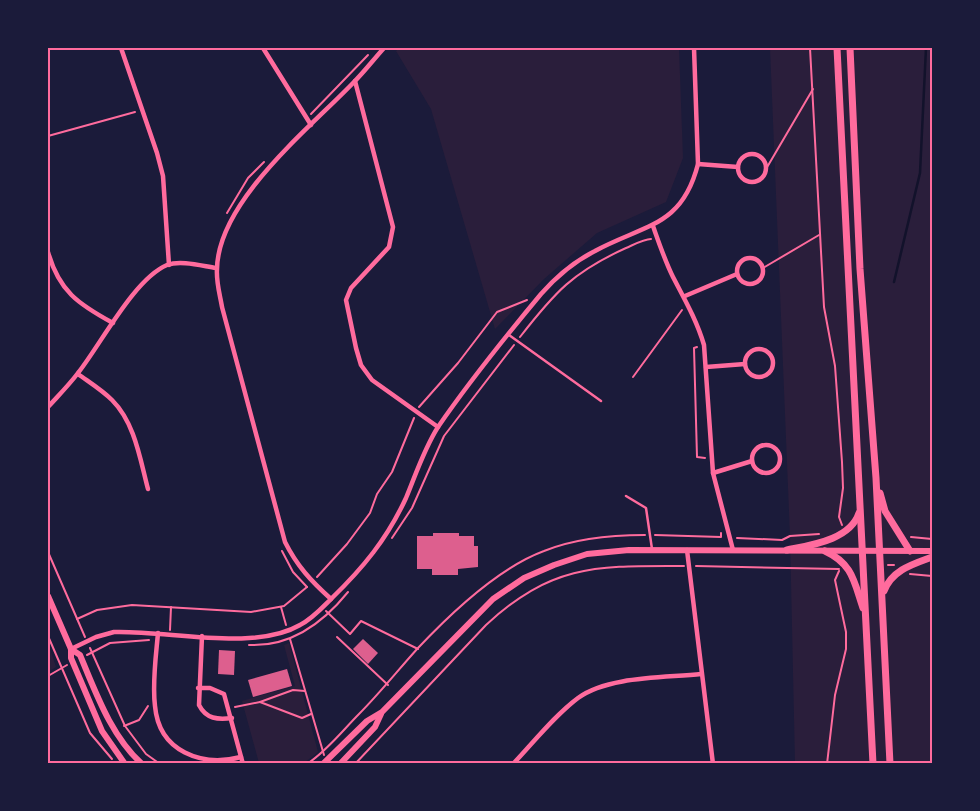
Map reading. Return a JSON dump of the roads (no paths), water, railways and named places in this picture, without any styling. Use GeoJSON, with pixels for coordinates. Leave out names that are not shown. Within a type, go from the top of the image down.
{"type":"FeatureCollection","features":[{"type":"Feature","properties":{"kind":"main road"},"geometry":{"type":"LineString","coordinates":[[837,48],[873,764]]}},
{"type":"Feature","properties":{"kind":"main road"},"geometry":{"type":"LineString","coordinates":[[850,48],[860,269],[883,594],[890,764]]}},
{"type":"Feature","properties":{"kind":"main road"},"geometry":{"type":"LineString","coordinates":[[876,478],[885,511],[910,551]]}},
{"type":"Feature","properties":{"kind":"main road"},"geometry":{"type":"LineString","coordinates":[[787,550],[816,544],[840,534],[856,519],[860,509]]}},
{"type":"Feature","properties":{"kind":"main road"},"geometry":{"type":"LineString","coordinates":[[324,764],[367,721],[382,712],[492,599],[524,578],[554,564],[587,554],[652,550],[932,551]]}},
{"type":"Feature","properties":{"kind":"main road"},"geometry":{"type":"LineString","coordinates":[[825,551],[839,558],[851,572],[866,616]]}},
{"type":"Feature","properties":{"kind":"main road"},"geometry":{"type":"LineString","coordinates":[[883,594],[887,583],[898,572],[932,557]]}},
{"type":"Feature","properties":{"kind":"main road"},"geometry":{"type":"LineString","coordinates":[[48,596],[71,649],[80,656],[114,730],[124,745],[142,764]]}},
{"type":"Feature","properties":{"kind":"main road"},"geometry":{"type":"LineString","coordinates":[[71,649],[70,658],[104,734],[125,764]]}},
{"type":"Feature","properties":{"kind":"main road"},"geometry":{"type":"LineString","coordinates":[[340,764],[375,728],[382,712]]}},
{"type":"Feature","properties":{"kind":"street"},"geometry":{"type":"LineString","coordinates":[[121,48],[143,110],[163,176],[169,265]]}},
{"type":"Feature","properties":{"kind":"street"},"geometry":{"type":"LineString","coordinates":[[263,48],[311,125]]}},
{"type":"Feature","properties":{"kind":"street"},"geometry":{"type":"LineString","coordinates":[[332,599],[312,582],[295,562],[285,542],[222,307],[216,268],[229,224],[242,200],[384,48]]}},
{"type":"Feature","properties":{"kind":"street"},"geometry":{"type":"LineString","coordinates":[[71,649],[87,641],[114,632],[251,639],[288,630],[301,625],[356,576],[374,553],[405,500],[438,427],[527,312],[556,279],[593,251],[652,226],[670,215],[685,199],[694,180],[698,164],[694,48]]}},
{"type":"Feature","properties":{"kind":"street"},"geometry":{"type":"LineString","coordinates":[[355,81],[392,228],[392,238],[390,247],[351,288],[346,300],[362,365],[372,380],[438,427]]}},
{"type":"Feature","properties":{"kind":"street"},"geometry":{"type":"LineString","coordinates":[[751,154],[763,160],[766,169],[760,180],[751,182],[740,175],[738,167],[742,158],[751,154]]}},
{"type":"Feature","properties":{"kind":"street"},"geometry":{"type":"LineString","coordinates":[[698,164],[738,167]]}},
{"type":"Feature","properties":{"kind":"street"},"geometry":{"type":"LineString","coordinates":[[652,226],[673,277],[685,296],[704,345],[712,473],[733,550]]}},
{"type":"Feature","properties":{"kind":"street"},"geometry":{"type":"LineString","coordinates":[[48,252],[54,273],[69,294],[92,312],[113,323]]}},
{"type":"Feature","properties":{"kind":"street"},"geometry":{"type":"LineString","coordinates":[[747,258],[759,260],[763,268],[762,277],[751,284],[742,282],[737,274],[740,262],[747,258]]}},
{"type":"Feature","properties":{"kind":"street"},"geometry":{"type":"LineString","coordinates":[[48,407],[78,374],[113,323],[144,282],[155,272],[169,265],[182,264],[216,268]]}},
{"type":"Feature","properties":{"kind":"street"},"geometry":{"type":"LineString","coordinates":[[685,296],[737,274]]}},
{"type":"Feature","properties":{"kind":"street"},"geometry":{"type":"LineString","coordinates":[[759,349],[770,355],[774,364],[770,372],[762,377],[749,373],[745,364],[747,356],[759,349]]}},
{"type":"Feature","properties":{"kind":"street"},"geometry":{"type":"LineString","coordinates":[[706,367],[745,364]]}},
{"type":"Feature","properties":{"kind":"street"},"geometry":{"type":"LineString","coordinates":[[78,374],[111,398],[123,413],[132,430],[148,489]]}},
{"type":"Feature","properties":{"kind":"street"},"geometry":{"type":"LineString","coordinates":[[766,445],[775,449],[780,457],[776,469],[768,473],[756,469],[752,461],[754,452],[766,445]]}},
{"type":"Feature","properties":{"kind":"street"},"geometry":{"type":"LineString","coordinates":[[712,473],[752,461]]}},
{"type":"Feature","properties":{"kind":"street"},"geometry":{"type":"LineString","coordinates":[[687,550],[713,764]]}},
{"type":"Feature","properties":{"kind":"street"},"geometry":{"type":"LineString","coordinates":[[158,633],[154,705],[164,734],[178,749],[196,758],[216,762],[241,756]]}},
{"type":"Feature","properties":{"kind":"street"},"geometry":{"type":"LineString","coordinates":[[202,636],[198,701],[205,714],[214,718],[232,718]]}},
{"type":"Feature","properties":{"kind":"street"},"geometry":{"type":"LineString","coordinates":[[514,764],[579,698],[601,687],[622,682],[701,674]]}},
{"type":"Feature","properties":{"kind":"street"},"geometry":{"type":"LineString","coordinates":[[198,688],[218,690],[224,694],[243,764]]}},
{"type":"Feature","properties":{"kind":"lane"},"geometry":{"type":"LineString","coordinates":[[509,335],[601,402]]}},
{"type":"Feature","properties":{"kind":"lane"},"geometry":{"type":"LineString","coordinates":[[626,496],[646,508],[652,550]]}},
{"type":"Feature","properties":{"kind":"waterway"},"geometry":{"type":"LineString","coordinates":[[894,282],[920,173],[926,48]]}}]}
